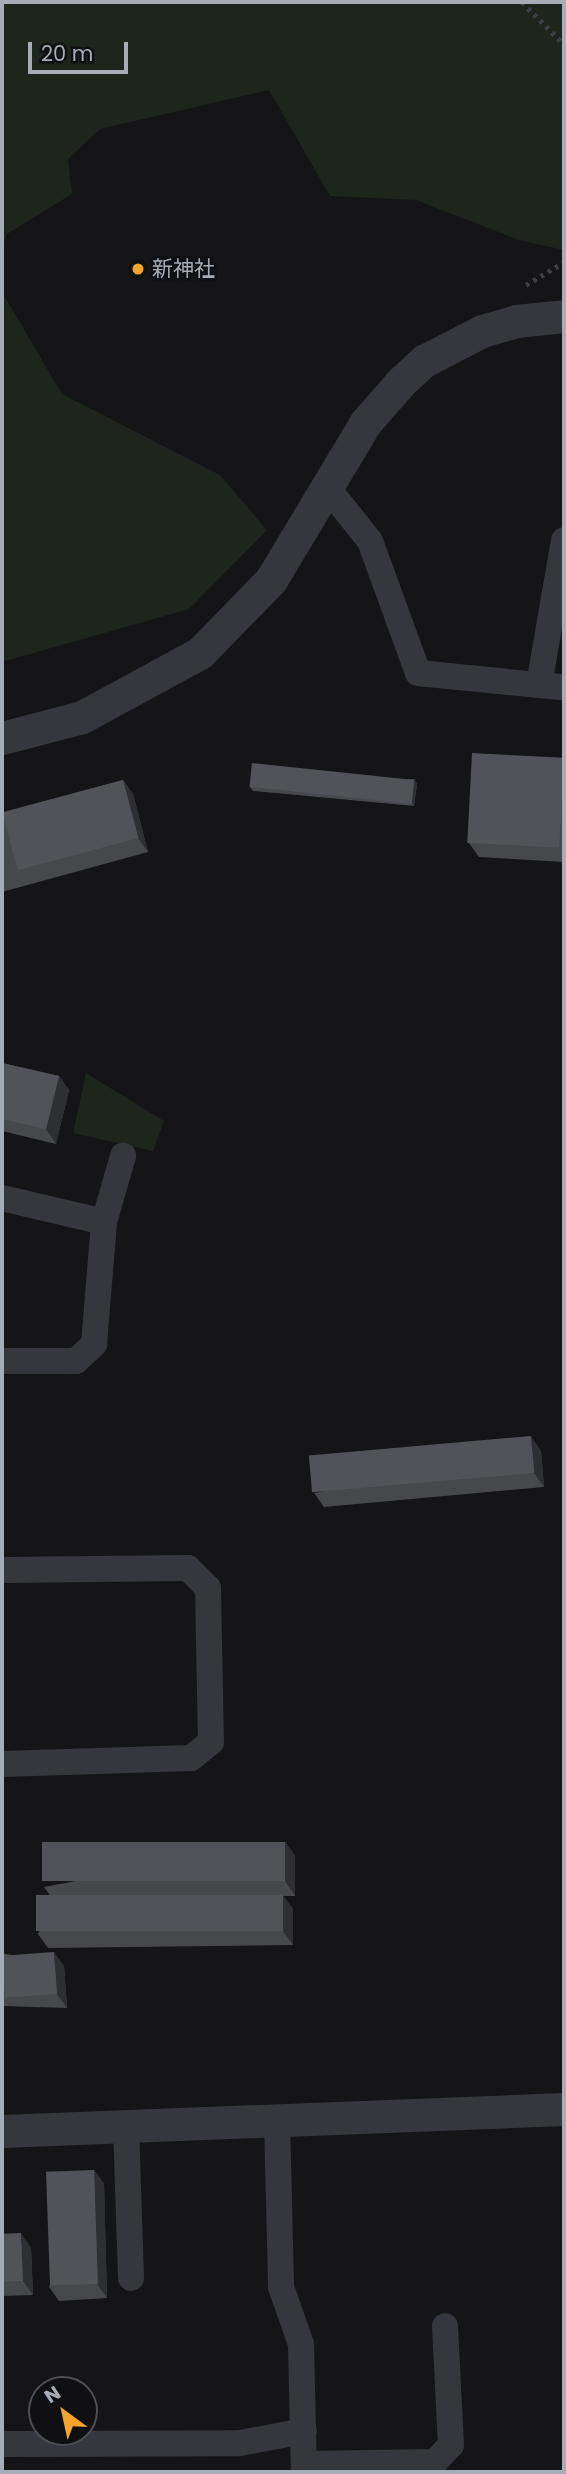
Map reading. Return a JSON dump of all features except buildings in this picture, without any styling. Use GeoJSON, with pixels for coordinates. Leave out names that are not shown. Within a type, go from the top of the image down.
{"type":"FeatureCollection","features":[{"type":"Feature","properties":{"kind":"street"},"geometry":{"type":"LineString","coordinates":[[2,738],[82,717],[200,653],[271,580],[366,422],[424,361],[481,331],[516,321],[564,316]]}},
{"type":"Feature","properties":{"kind":"street"},"geometry":{"type":"LineString","coordinates":[[327,487],[370,541],[418,673],[551,686],[564,540]]}},
{"type":"Feature","properties":{"kind":"street"},"geometry":{"type":"LineString","coordinates":[[2,1361],[76,1361],[93,1343],[104,1222],[123,1156]]}},
{"type":"Feature","properties":{"kind":"street"},"geometry":{"type":"LineString","coordinates":[[2,1198],[104,1222]]}},
{"type":"Feature","properties":{"kind":"street"},"geometry":{"type":"LineString","coordinates":[[2,1570],[188,1568],[208,1588],[211,1742],[191,1758],[2,1764]]}},
{"type":"Feature","properties":{"kind":"street"},"geometry":{"type":"LineString","coordinates":[[2,2131],[564,2109]]}},
{"type":"Feature","properties":{"kind":"street"},"geometry":{"type":"LineString","coordinates":[[277,2120],[281,2287],[301,2344],[304,2468],[435,2462],[451,2445],[445,2326]]}},
{"type":"Feature","properties":{"kind":"street"},"geometry":{"type":"LineString","coordinates":[[127,2126],[131,2278]]}},
{"type":"Feature","properties":{"kind":"street"},"geometry":{"type":"LineString","coordinates":[[2,2444],[240,2443],[304,2431]]}},
{"type":"Feature","properties":{"kind":"path"},"geometry":{"type":"LineString","coordinates":[[522,2],[564,44]]}},
{"type":"Feature","properties":{"kind":"shaded area"},"geometry":{"type":"Polygon","coordinates":[[[2,2],[564,2],[564,250],[519,240],[416,200],[330,196],[269,90],[100,129],[68,159],[72,194],[7,234],[2,249],[2,2]]]}},
{"type":"Feature","properties":{"kind":"shaded area"},"geometry":{"type":"Polygon","coordinates":[[[2,292],[62,394],[220,475],[267,530],[189,609],[2,662],[2,292]]]}},
{"type":"Feature","properties":{"kind":"shaded area"},"geometry":{"type":"Polygon","coordinates":[[[86,1073],[164,1121],[153,1151],[73,1133],[86,1073]]]}},
{"type":"Feature","properties":{"kind":"place","name":"新神社"},"geometry":{"type":"Point","coordinates":[138,269]}}]}
